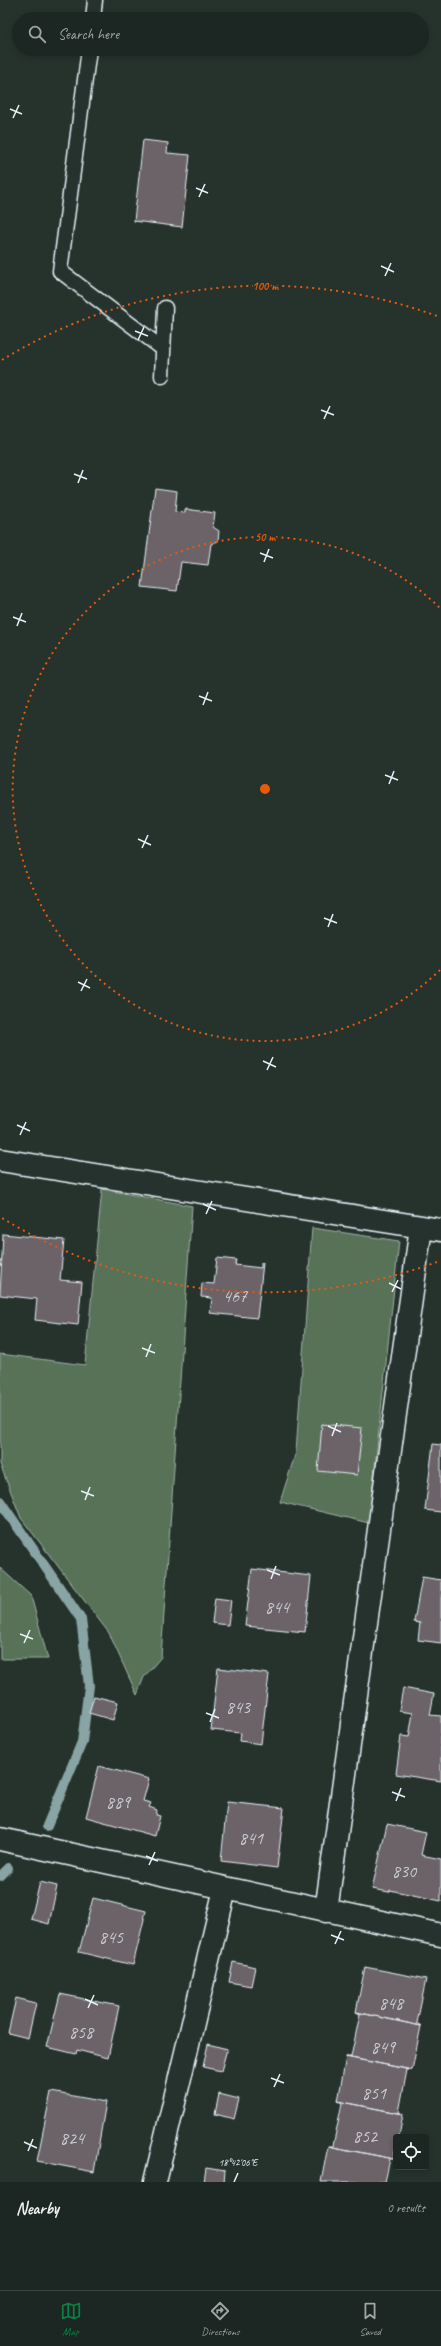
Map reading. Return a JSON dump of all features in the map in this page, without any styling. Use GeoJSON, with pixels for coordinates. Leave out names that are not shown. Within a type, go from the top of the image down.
{"type":"FeatureCollection","features":[{"type":"Feature","properties":{"kind":"street"},"geometry":{"type":"LineString","coordinates":[[0,1160],[431,1229],[326,1911]]}},
{"type":"Feature","properties":{"kind":"street"},"geometry":{"type":"LineString","coordinates":[[0,1839],[441,1935]]}},
{"type":"Feature","properties":{"kind":"street"},"geometry":{"type":"LineString","coordinates":[[155,2182],[225,1889]]}},
{"type":"Feature","properties":{"kind":"lane"},"geometry":{"type":"LineString","coordinates":[[94,12],[95,0]]}},
{"type":"Feature","properties":{"kind":"lane"},"geometry":{"type":"LineString","coordinates":[[88,56],[60,271],[163,349]]}},
{"type":"Feature","properties":{"kind":"lane"},"geometry":{"type":"LineString","coordinates":[[162,376],[165,308]]}},
{"type":"Feature","properties":{"kind":"green space"},"geometry":{"type":"Polygon","coordinates":[[[102,1189],[192,1206],[161,1657],[144,1677],[137,1695],[109,1633],[21,1518],[0,1464],[0,1354],[85,1365],[102,1189]]]}},
{"type":"Feature","properties":{"kind":"green space"},"geometry":{"type":"Polygon","coordinates":[[[312,1228],[399,1241],[369,1523],[280,1502],[296,1452],[312,1228]]]}},
{"type":"Feature","properties":{"kind":"green space"},"geometry":{"type":"Polygon","coordinates":[[[0,1568],[31,1596],[48,1659],[0,1659],[0,1568]]]}},
{"type":"Feature","properties":{"kind":"building"},"geometry":{"type":"Polygon","coordinates":[[[143,140],[168,143],[167,153],[190,155],[182,227],[134,221],[143,140]]]}},
{"type":"Feature","properties":{"kind":"building"},"geometry":{"type":"Polygon","coordinates":[[[155,488],[177,491],[175,512],[185,513],[185,509],[215,513],[213,527],[219,531],[218,541],[211,544],[208,565],[181,562],[177,591],[142,587],[155,488]]]}},
{"type":"Feature","properties":{"kind":"building"},"geometry":{"type":"Polygon","coordinates":[[[3,1234],[64,1240],[60,1280],[82,1282],[78,1325],[35,1320],[37,1299],[0,1295],[3,1234]]]}},
{"type":"Feature","properties":{"kind":"building"},"geometry":{"type":"Polygon","coordinates":[[[217,1258],[236,1260],[235,1265],[261,1268],[261,1263],[263,1263],[257,1318],[210,1313],[212,1298],[201,1297],[202,1283],[214,1284],[217,1258]]]}},
{"type":"Feature","properties":{"kind":"building"},"geometry":{"type":"Polygon","coordinates":[[[322,1424],[340,1426],[340,1424],[342,1426],[362,1428],[357,1475],[318,1471],[322,1424]]]}},
{"type":"Feature","properties":{"kind":"building"},"geometry":{"type":"Polygon","coordinates":[[[433,1444],[441,1445],[441,1512],[425,1510],[433,1444]]]}},
{"type":"Feature","properties":{"kind":"building"},"geometry":{"type":"Polygon","coordinates":[[[252,1569],[311,1576],[305,1632],[245,1626],[252,1569]]]}},
{"type":"Feature","properties":{"kind":"building"},"geometry":{"type":"Polygon","coordinates":[[[422,1577],[441,1580],[441,1643],[418,1640],[420,1623],[414,1622],[422,1577]]]}},
{"type":"Feature","properties":{"kind":"building"},"geometry":{"type":"Polygon","coordinates":[[[215,1598],[231,1600],[228,1625],[212,1623],[215,1598]]]}},
{"type":"Feature","properties":{"kind":"building"},"geometry":{"type":"Polygon","coordinates":[[[218,1668],[269,1674],[261,1744],[240,1741],[241,1733],[211,1730],[218,1668]]]}},
{"type":"Feature","properties":{"kind":"building"},"geometry":{"type":"Polygon","coordinates":[[[403,1688],[434,1694],[430,1715],[441,1716],[441,1781],[396,1774],[401,1736],[409,1737],[413,1713],[399,1711],[403,1688]]]}},
{"type":"Feature","properties":{"kind":"building"},"geometry":{"type":"Polygon","coordinates":[[[94,1696],[118,1702],[113,1720],[89,1713],[94,1696]]]}},
{"type":"Feature","properties":{"kind":"building"},"geometry":{"type":"Polygon","coordinates":[[[99,1766],[149,1779],[143,1801],[151,1803],[149,1807],[157,1810],[156,1815],[160,1816],[155,1836],[86,1817],[99,1766]]]}},
{"type":"Feature","properties":{"kind":"building"},"geometry":{"type":"Polygon","coordinates":[[[227,1802],[284,1808],[277,1868],[221,1861],[227,1802]]]}},
{"type":"Feature","properties":{"kind":"building"},"geometry":{"type":"Polygon","coordinates":[[[387,1824],[426,1832],[421,1855],[441,1859],[441,1901],[390,1890],[389,1892],[372,1889],[387,1824]]]}},
{"type":"Feature","properties":{"kind":"building"},"geometry":{"type":"Polygon","coordinates":[[[40,1882],[57,1886],[49,1924],[31,1919],[40,1882]]]}},
{"type":"Feature","properties":{"kind":"building"},"geometry":{"type":"Polygon","coordinates":[[[93,1898],[146,1911],[133,1965],[79,1952],[93,1898]]]}},
{"type":"Feature","properties":{"kind":"building"},"geometry":{"type":"Polygon","coordinates":[[[233,1962],[255,1967],[251,1986],[229,1982],[233,1962]]]}},
{"type":"Feature","properties":{"kind":"building"},"geometry":{"type":"Polygon","coordinates":[[[365,1967],[426,1979],[417,2023],[421,2026],[356,2012],[365,1967]]]}},
{"type":"Feature","properties":{"kind":"building"},"geometry":{"type":"Polygon","coordinates":[[[60,1994],[119,2006],[108,2058],[77,2050],[76,2054],[47,2047],[60,1994]]]}},
{"type":"Feature","properties":{"kind":"building"},"geometry":{"type":"Polygon","coordinates":[[[16,1998],[36,2003],[28,2038],[8,2033],[16,1998]]]}},
{"type":"Feature","properties":{"kind":"building"},"geometry":{"type":"Polygon","coordinates":[[[356,2012],[421,2026],[412,2070],[346,2057],[351,2057],[360,2014],[356,2012]]]}},
{"type":"Feature","properties":{"kind":"building"},"geometry":{"type":"Polygon","coordinates":[[[208,2044],[227,2049],[221,2071],[203,2067],[208,2044]]]}},
{"type":"Feature","properties":{"kind":"building"},"geometry":{"type":"Polygon","coordinates":[[[346,2057],[412,2070],[407,2070],[399,2112],[403,2114],[338,2101],[346,2057]]]}},
{"type":"Feature","properties":{"kind":"building"},"geometry":{"type":"Polygon","coordinates":[[[51,2092],[106,2102],[94,2172],[37,2161],[51,2092]]]}},
{"type":"Feature","properties":{"kind":"building"},"geometry":{"type":"Polygon","coordinates":[[[219,2094],[239,2099],[234,2119],[215,2114],[219,2094]]]}},
{"type":"Feature","properties":{"kind":"building"},"geometry":{"type":"Polygon","coordinates":[[[338,2101],[403,2114],[400,2134],[393,2134],[393,2159],[328,2146],[333,2146],[342,2103],[338,2101]]]}},
{"type":"Feature","properties":{"kind":"building"},"geometry":{"type":"Polygon","coordinates":[[[328,2146],[393,2159],[390,2159],[385,2182],[321,2182],[328,2146]]]}},
{"type":"Feature","properties":{"kind":"building"},"geometry":{"type":"Polygon","coordinates":[[[206,2168],[225,2171],[224,2182],[204,2182],[206,2168]]]}},
{"type":"Feature","properties":{"kind":"waterway"},"geometry":{"type":"LineString","coordinates":[[0,1501],[81,1619],[89,1686],[82,1742],[47,1826]]}},
{"type":"Feature","properties":{"kind":"waterway"},"geometry":{"type":"LineString","coordinates":[[0,1876],[8,1868]]}}]}
